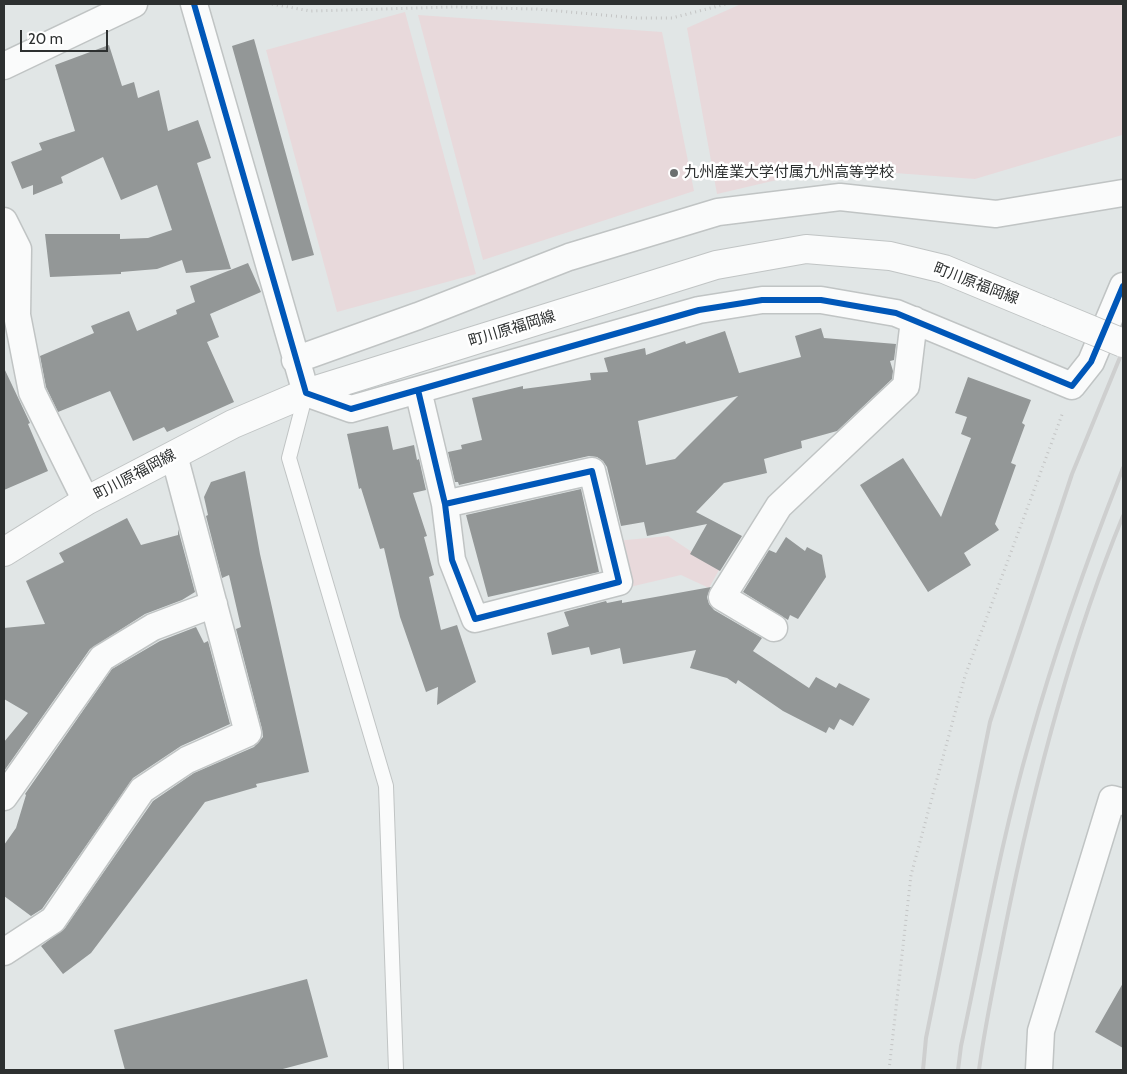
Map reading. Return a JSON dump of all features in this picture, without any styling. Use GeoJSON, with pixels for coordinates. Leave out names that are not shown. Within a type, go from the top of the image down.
{"type":"FeatureCollection","features":[{"type":"Feature","properties":{"kind":"main road","name":"町川原福岡線"},"geometry":{"type":"LineString","coordinates":[[4,552],[86,501],[233,424],[306,393],[716,265],[806,250],[890,256],[944,269],[1123,343]]}},
{"type":"Feature","properties":{"kind":"street"},"geometry":{"type":"LineString","coordinates":[[4,66],[134,4]]}},
{"type":"Feature","properties":{"kind":"street"},"geometry":{"type":"LineString","coordinates":[[194,4],[306,393],[352,409],[699,310],[762,300],[821,300],[896,312],[1072,386],[1091,362],[1123,286]]}},
{"type":"Feature","properties":{"kind":"street"},"geometry":{"type":"LineString","coordinates":[[295,360],[418,316],[569,257],[718,212],[840,197],[996,214],[1123,193]]}},
{"type":"Feature","properties":{"kind":"street"},"geometry":{"type":"LineString","coordinates":[[4,221],[18,249],[16,315],[32,392],[86,501]]}},
{"type":"Feature","properties":{"kind":"street"},"geometry":{"type":"LineString","coordinates":[[774,628],[722,596],[779,506],[906,386],[914,320]]}},
{"type":"Feature","properties":{"kind":"street"},"geometry":{"type":"LineString","coordinates":[[418,390],[445,504],[452,560],[475,619],[619,582],[592,471],[445,504]]}},
{"type":"Feature","properties":{"kind":"street"},"geometry":{"type":"LineString","coordinates":[[4,952],[53,920],[142,790],[187,760],[248,733],[174,455]]}},
{"type":"Feature","properties":{"kind":"street"},"geometry":{"type":"LineString","coordinates":[[4,797],[102,658],[153,627],[214,604]]}},
{"type":"Feature","properties":{"kind":"street"},"geometry":{"type":"LineString","coordinates":[[1038,1070],[1041,1031],[1112,799],[1123,802]]}},
{"type":"Feature","properties":{"kind":"lane"},"geometry":{"type":"LineString","coordinates":[[306,393],[289,458],[386,786],[396,1070]]}},
{"type":"Feature","properties":{"kind":"path"},"geometry":{"type":"LineString","coordinates":[[272,4],[310,11],[454,7],[526,8],[636,18],[672,18],[726,4]]}},
{"type":"Feature","properties":{"kind":"path"},"geometry":{"type":"LineString","coordinates":[[889,1070],[914,865],[965,676],[1072,386]]}},
{"type":"Feature","properties":{"kind":"shaded area"},"geometry":{"type":"Polygon","coordinates":[[[741,4],[1123,4],[1122,135],[975,179],[828,168],[717,194],[687,28],[741,4]]]}},
{"type":"Feature","properties":{"kind":"shaded area"},"geometry":{"type":"Polygon","coordinates":[[[405,12],[476,274],[337,312],[266,50],[405,12]]]}},
{"type":"Feature","properties":{"kind":"shaded area"},"geometry":{"type":"Polygon","coordinates":[[[418,15],[662,32],[694,191],[483,260],[418,15]]]}},
{"type":"Feature","properties":{"kind":"shaded area"},"geometry":{"type":"Polygon","coordinates":[[[668,536],[719,570],[709,588],[681,575],[621,589],[616,541],[668,536]]]}},
{"type":"Feature","properties":{"kind":"building"},"geometry":{"type":"Polygon","coordinates":[[[254,39],[314,255],[292,261],[232,46],[254,39]]]}},
{"type":"Feature","properties":{"kind":"building"},"geometry":{"type":"Polygon","coordinates":[[[109,45],[122,86],[134,82],[138,98],[159,90],[168,131],[198,120],[211,158],[197,163],[231,269],[186,273],[182,260],[157,269],[121,272],[121,274],[50,277],[45,234],[120,234],[120,239],[148,238],[172,230],[157,185],[121,200],[103,157],[61,177],[63,183],[33,195],[33,185],[22,189],[11,162],[42,150],[39,143],[75,131],[55,65],[109,45]]]}},
{"type":"Feature","properties":{"kind":"building"},"geometry":{"type":"Polygon","coordinates":[[[248,263],[261,292],[210,314],[219,337],[207,342],[234,402],[167,432],[164,427],[133,441],[110,391],[58,412],[46,387],[40,356],[94,333],[91,326],[129,311],[137,331],[177,314],[176,310],[195,302],[190,286],[248,263]]]}},
{"type":"Feature","properties":{"kind":"building"},"geometry":{"type":"Polygon","coordinates":[[[821,328],[824,338],[896,344],[894,360],[890,361],[893,371],[892,379],[837,431],[801,441],[802,448],[764,459],[767,473],[724,483],[696,512],[742,536],[720,571],[690,554],[707,524],[647,536],[644,522],[621,526],[607,467],[597,457],[589,456],[459,485],[458,482],[455,482],[448,452],[462,449],[461,445],[482,440],[472,398],[523,386],[523,389],[591,380],[590,373],[608,372],[604,358],[645,348],[646,355],[685,341],[686,344],[725,331],[739,373],[801,357],[795,336],[821,328]],[[738,396],[638,421],[646,465],[675,459],[738,396]]]}},
{"type":"Feature","properties":{"kind":"building"},"geometry":{"type":"Polygon","coordinates":[[[4,368],[30,423],[28,424],[48,471],[4,490],[4,368]]]}},
{"type":"Feature","properties":{"kind":"building"},"geometry":{"type":"Polygon","coordinates":[[[968,377],[1031,400],[1022,423],[1025,425],[1011,463],[1016,465],[995,524],[999,530],[964,553],[971,565],[928,592],[860,485],[903,458],[941,517],[971,438],[961,434],[967,417],[955,413],[968,377]]]}},
{"type":"Feature","properties":{"kind":"building"},"geometry":{"type":"Polygon","coordinates":[[[388,426],[393,450],[414,445],[417,460],[419,459],[426,490],[413,493],[427,536],[424,537],[434,575],[429,577],[441,630],[457,625],[476,682],[437,705],[438,687],[426,692],[400,617],[384,548],[380,549],[361,488],[359,489],[347,434],[388,426]]]}},
{"type":"Feature","properties":{"kind":"building"},"geometry":{"type":"Polygon","coordinates":[[[245,471],[260,554],[309,772],[256,784],[257,787],[205,802],[91,953],[63,974],[41,946],[65,928],[153,801],[194,773],[254,747],[263,737],[236,629],[241,627],[229,575],[222,578],[206,516],[208,515],[204,497],[211,482],[245,471]]]}},
{"type":"Feature","properties":{"kind":"building"},"geometry":{"type":"Polygon","coordinates":[[[581,489],[599,572],[488,597],[466,515],[581,489]]]}},
{"type":"Feature","properties":{"kind":"building"},"geometry":{"type":"Polygon","coordinates":[[[127,518],[141,545],[178,535],[178,529],[195,592],[182,600],[145,614],[90,649],[4,771],[4,742],[28,713],[4,699],[4,628],[45,624],[26,581],[64,562],[59,553],[127,518]]]}},
{"type":"Feature","properties":{"kind":"building"},"geometry":{"type":"Polygon","coordinates":[[[786,537],[805,551],[807,547],[822,555],[826,577],[798,619],[790,615],[788,620],[743,592],[769,550],[776,553],[786,537]]]}},
{"type":"Feature","properties":{"kind":"building"},"geometry":{"type":"Polygon","coordinates":[[[711,587],[707,597],[709,604],[714,610],[762,638],[753,651],[809,688],[816,677],[836,688],[839,683],[870,699],[853,726],[840,719],[834,730],[829,727],[826,733],[783,711],[738,680],[736,684],[727,678],[690,668],[696,650],[623,664],[620,648],[591,655],[589,647],[552,655],[547,633],[569,626],[564,612],[606,601],[607,603],[622,600],[622,603],[711,587]]]}},
{"type":"Feature","properties":{"kind":"building"},"geometry":{"type":"Polygon","coordinates":[[[196,627],[204,643],[208,641],[230,724],[181,746],[133,778],[42,909],[31,916],[4,896],[4,845],[16,828],[25,794],[112,669],[160,641],[196,627]]]}},
{"type":"Feature","properties":{"kind":"building"},"geometry":{"type":"Polygon","coordinates":[[[307,979],[328,1057],[279,1070],[125,1070],[114,1030],[307,979]]]}},
{"type":"Feature","properties":{"kind":"building"},"geometry":{"type":"Polygon","coordinates":[[[1123,983],[1123,1048],[1095,1032],[1123,983]]]}},
{"type":"Feature","properties":{"kind":"railway"},"geometry":{"type":"LineString","coordinates":[[923,1070],[926,1038],[990,722],[1072,474],[1123,350]]}},
{"type":"Feature","properties":{"kind":"railway"},"geometry":{"type":"LineString","coordinates":[[958,1070],[961,1046],[1010,816],[1040,705],[1085,569],[1123,468]]}},
{"type":"Feature","properties":{"kind":"railway"},"geometry":{"type":"LineString","coordinates":[[979,1070],[1004,933],[1040,774],[1069,669],[1123,516]]}},
{"type":"Feature","properties":{"kind":"cycle path"},"geometry":{"type":"LineString","coordinates":[[194,4],[306,393],[351,409],[699,310],[762,300],[821,300],[896,313],[1072,386],[1091,362],[1123,286]]}},
{"type":"Feature","properties":{"kind":"cycle path"},"geometry":{"type":"LineString","coordinates":[[418,390],[445,504],[452,560],[475,619],[619,582],[592,471],[445,504]]}},
{"type":"Feature","properties":{"kind":"place","name":"九州産業大学付属九州高等学校"},"geometry":{"type":"Point","coordinates":[674,173]}}]}
